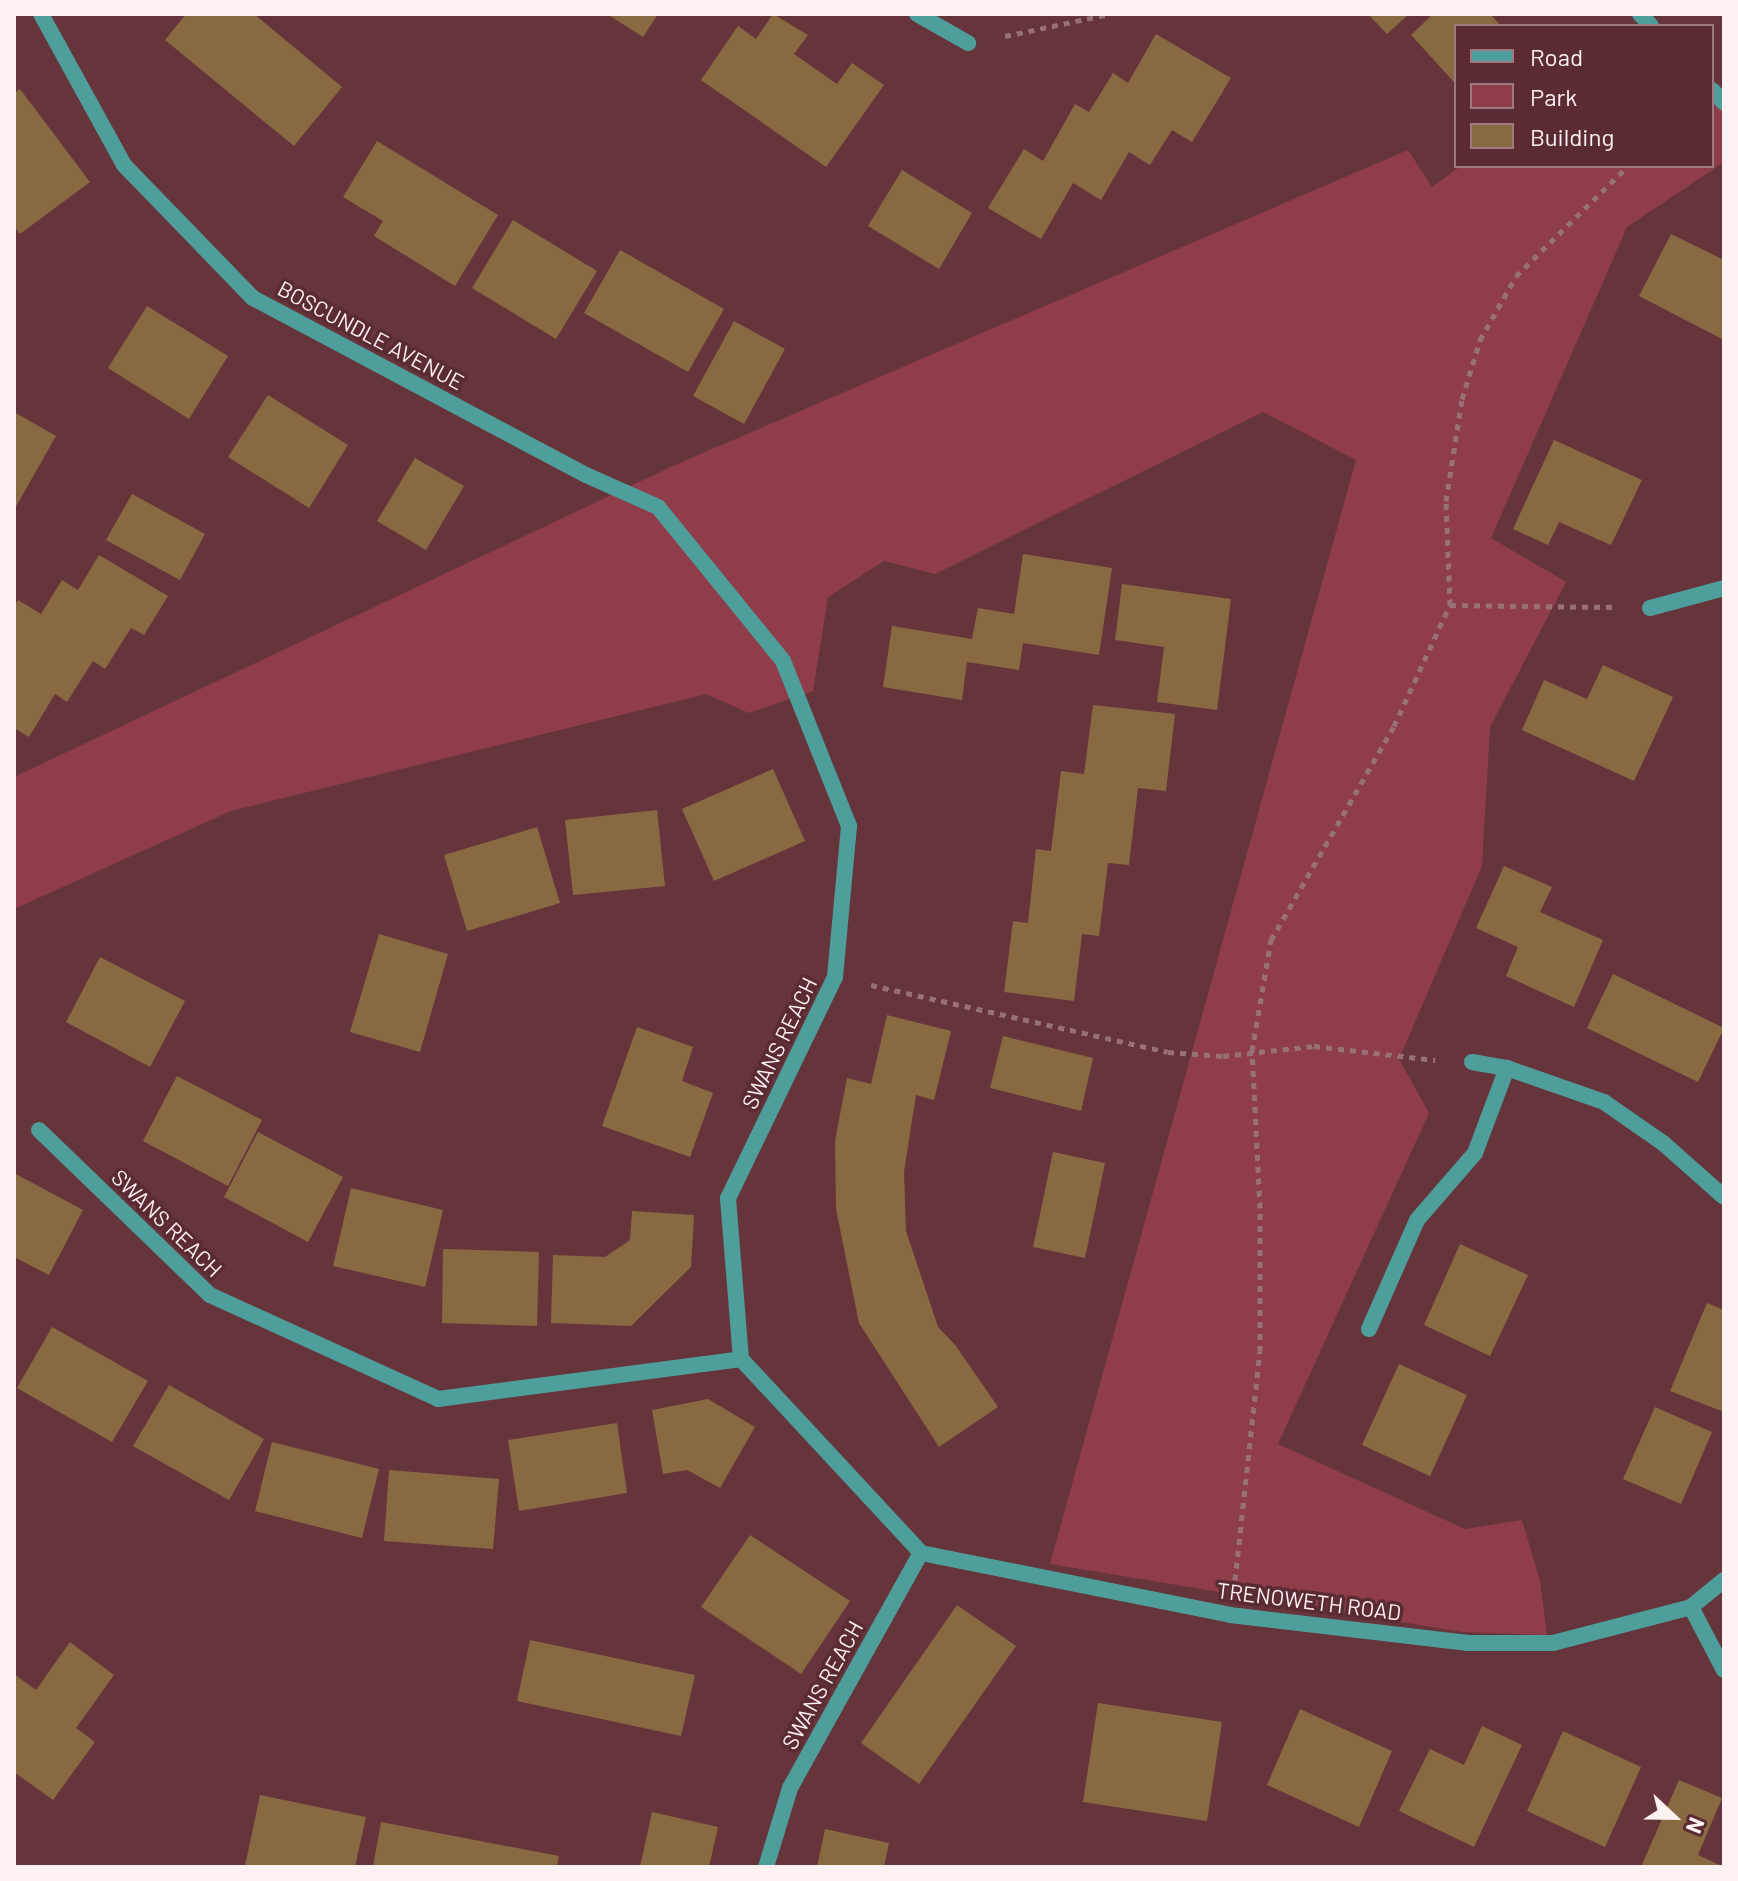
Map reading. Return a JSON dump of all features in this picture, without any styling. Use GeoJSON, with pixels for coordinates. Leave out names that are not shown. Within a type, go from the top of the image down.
{"type":"FeatureCollection","features":[{"type":"Feature","properties":{"kind":"street","name":"BOSCUNDLE AVENUE"},"geometry":{"type":"LineString","coordinates":[[41,14],[124,165],[253,298],[586,475],[658,507]]}},
{"type":"Feature","properties":{"kind":"street"},"geometry":{"type":"LineString","coordinates":[[917,14],[968,43]]}},
{"type":"Feature","properties":{"kind":"street","name":"SWANS REACH"},"geometry":{"type":"LineString","coordinates":[[39,1130],[210,1295],[438,1399],[741,1359],[728,1198],[835,977],[849,826],[783,661],[658,507]]}},
{"type":"Feature","properties":{"kind":"street"},"geometry":{"type":"LineString","coordinates":[[1650,608],[1724,588]]}},
{"type":"Feature","properties":{"kind":"street"},"geometry":{"type":"LineString","coordinates":[[1472,1062],[1507,1068],[1604,1102],[1663,1143],[1724,1197]]}},
{"type":"Feature","properties":{"kind":"street"},"geometry":{"type":"LineString","coordinates":[[1369,1329],[1417,1220],[1475,1153],[1507,1068]]}},
{"type":"Feature","properties":{"kind":"street"},"geometry":{"type":"LineString","coordinates":[[741,1359],[921,1553]]}},
{"type":"Feature","properties":{"kind":"street","name":"SWANS REACH"},"geometry":{"type":"LineString","coordinates":[[766,1867],[790,1788],[921,1553]]}},
{"type":"Feature","properties":{"kind":"street","name":"TRENOWETH ROAD"},"geometry":{"type":"LineString","coordinates":[[921,1553],[1230,1615],[1468,1643],[1553,1643],[1691,1607],[1724,1580]]}},
{"type":"Feature","properties":{"kind":"street"},"geometry":{"type":"LineString","coordinates":[[1691,1607],[1724,1670]]}},
{"type":"Feature","properties":{"kind":"path"},"geometry":{"type":"LineString","coordinates":[[968,43],[1109,14]]}},
{"type":"Feature","properties":{"kind":"path"},"geometry":{"type":"LineString","coordinates":[[1230,1615],[1260,1351],[1260,1208],[1252,1051],[1271,940],[1394,726],[1450,605],[1446,501],[1462,399],[1480,340],[1516,276],[1626,168]]}},
{"type":"Feature","properties":{"kind":"path"},"geometry":{"type":"LineString","coordinates":[[1450,605],[1650,608]]}},
{"type":"Feature","properties":{"kind":"path"},"geometry":{"type":"LineString","coordinates":[[835,977],[1012,1014],[1168,1052],[1223,1056],[1314,1046],[1373,1050],[1399,1059],[1472,1062]]}},
{"type":"Feature","properties":{"kind":"green space"},"geometry":{"type":"Polygon","coordinates":[[[1714,95],[1724,106],[1724,162],[1627,227],[1491,538],[1566,582],[1490,727],[1482,866],[1399,1059],[1429,1113],[1278,1444],[1465,1529],[1522,1520],[1540,1581],[1547,1635],[1462,1632],[1050,1564],[1356,460],[1263,412],[935,574],[884,561],[828,597],[813,691],[749,713],[706,694],[231,811],[14,909],[14,777],[675,465],[1408,150],[1432,187],[1458,168],[1714,168],[1714,95]]]}},
{"type":"Feature","properties":{"kind":"building"},"geometry":{"type":"Polygon","coordinates":[[[186,14],[254,14],[342,87],[294,146],[165,40],[186,14]]]}},
{"type":"Feature","properties":{"kind":"building"},"geometry":{"type":"Polygon","coordinates":[[[607,14],[658,14],[643,37],[607,14]]]}},
{"type":"Feature","properties":{"kind":"building"},"geometry":{"type":"Polygon","coordinates":[[[773,14],[808,35],[794,54],[837,84],[852,63],[884,85],[826,167],[701,80],[738,26],[756,39],[773,14]]]}},
{"type":"Feature","properties":{"kind":"building"},"geometry":{"type":"Polygon","coordinates":[[[1368,14],[1409,14],[1387,34],[1368,14]]]}},
{"type":"Feature","properties":{"kind":"building"},"geometry":{"type":"Polygon","coordinates":[[[1433,14],[1490,14],[1499,24],[1454,24],[1454,82],[1411,35],[1433,14]]]}},
{"type":"Feature","properties":{"kind":"building"},"geometry":{"type":"Polygon","coordinates":[[[1156,34],[1231,78],[1192,142],[1172,130],[1150,165],[1129,152],[1101,200],[1073,183],[1041,239],[988,208],[1024,149],[1043,161],[1075,104],[1089,112],[1113,73],[1128,83],[1156,34]]]}},
{"type":"Feature","properties":{"kind":"building"},"geometry":{"type":"Polygon","coordinates":[[[20,89],[90,182],[20,234],[14,226],[14,93],[20,89]]]}},
{"type":"Feature","properties":{"kind":"building"},"geometry":{"type":"Polygon","coordinates":[[[377,141],[498,215],[455,286],[374,236],[383,221],[343,197],[377,141]]]}},
{"type":"Feature","properties":{"kind":"building"},"geometry":{"type":"Polygon","coordinates":[[[902,170],[972,213],[939,269],[868,226],[902,170]]]}},
{"type":"Feature","properties":{"kind":"building"},"geometry":{"type":"Polygon","coordinates":[[[513,220],[597,271],[556,339],[472,288],[513,220]]]}},
{"type":"Feature","properties":{"kind":"building"},"geometry":{"type":"Polygon","coordinates":[[[1671,234],[1724,260],[1724,340],[1639,296],[1671,234]]]}},
{"type":"Feature","properties":{"kind":"building"},"geometry":{"type":"Polygon","coordinates":[[[620,250],[724,309],[688,372],[584,313],[620,250]]]}},
{"type":"Feature","properties":{"kind":"building"},"geometry":{"type":"Polygon","coordinates":[[[147,306],[228,356],[189,419],[108,368],[147,306]]]}},
{"type":"Feature","properties":{"kind":"building"},"geometry":{"type":"Polygon","coordinates":[[[734,321],[785,349],[744,424],[693,396],[734,321]]]}},
{"type":"Feature","properties":{"kind":"building"},"geometry":{"type":"Polygon","coordinates":[[[268,395],[348,445],[309,508],[228,457],[268,395]]]}},
{"type":"Feature","properties":{"kind":"building"},"geometry":{"type":"Polygon","coordinates":[[[14,412],[56,436],[14,510],[14,412]]]}},
{"type":"Feature","properties":{"kind":"building"},"geometry":{"type":"Polygon","coordinates":[[[1554,440],[1642,480],[1611,545],[1559,522],[1548,545],[1513,529],[1554,440]]]}},
{"type":"Feature","properties":{"kind":"building"},"geometry":{"type":"Polygon","coordinates":[[[415,458],[464,486],[426,550],[377,521],[415,458]]]}},
{"type":"Feature","properties":{"kind":"building"},"geometry":{"type":"Polygon","coordinates":[[[132,494],[205,534],[180,580],[106,540],[132,494]]]}},
{"type":"Feature","properties":{"kind":"building"},"geometry":{"type":"Polygon","coordinates":[[[1023,554],[1112,568],[1099,655],[1023,643],[1019,670],[967,662],[962,700],[883,687],[892,626],[972,639],[978,608],[1014,614],[1023,554]]]}},
{"type":"Feature","properties":{"kind":"building"},"geometry":{"type":"Polygon","coordinates":[[[99,555],[168,596],[144,635],[131,628],[105,669],[93,661],[67,702],[55,694],[29,737],[14,728],[14,606],[18,600],[41,614],[62,580],[78,590],[99,555]]]}},
{"type":"Feature","properties":{"kind":"building"},"geometry":{"type":"Polygon","coordinates":[[[1122,584],[1231,599],[1217,710],[1157,702],[1164,647],[1115,640],[1122,584]]]}},
{"type":"Feature","properties":{"kind":"building"},"geometry":{"type":"Polygon","coordinates":[[[1603,665],[1673,697],[1634,781],[1522,730],[1544,680],[1587,699],[1603,665]]]}},
{"type":"Feature","properties":{"kind":"building"},"geometry":{"type":"Polygon","coordinates":[[[1093,705],[1175,714],[1166,791],[1138,788],[1129,865],[1108,863],[1099,936],[1082,934],[1074,1001],[1004,992],[1013,921],[1028,923],[1036,849],[1051,851],[1061,771],[1084,774],[1093,705]]]}},
{"type":"Feature","properties":{"kind":"building"},"geometry":{"type":"Polygon","coordinates":[[[773,769],[805,841],[714,881],[682,809],[773,769]]]}},
{"type":"Feature","properties":{"kind":"building"},"geometry":{"type":"Polygon","coordinates":[[[657,810],[665,886],[573,895],[565,820],[657,810]]]}},
{"type":"Feature","properties":{"kind":"building"},"geometry":{"type":"Polygon","coordinates":[[[537,827],[560,903],[467,931],[444,855],[537,827]]]}},
{"type":"Feature","properties":{"kind":"building"},"geometry":{"type":"Polygon","coordinates":[[[1504,866],[1552,887],[1540,912],[1603,940],[1574,1007],[1506,976],[1518,947],[1476,928],[1504,866]]]}},
{"type":"Feature","properties":{"kind":"building"},"geometry":{"type":"Polygon","coordinates":[[[379,934],[448,954],[420,1052],[350,1032],[379,934]]]}},
{"type":"Feature","properties":{"kind":"building"},"geometry":{"type":"Polygon","coordinates":[[[100,957],[185,1001],[150,1067],[66,1022],[100,957]]]}},
{"type":"Feature","properties":{"kind":"building"},"geometry":{"type":"Polygon","coordinates":[[[1613,974],[1724,1028],[1698,1082],[1587,1028],[1613,974]]]}},
{"type":"Feature","properties":{"kind":"building"},"geometry":{"type":"Polygon","coordinates":[[[887,1015],[951,1031],[934,1100],[916,1095],[904,1172],[906,1231],[938,1327],[956,1346],[998,1407],[939,1447],[859,1323],[836,1209],[835,1141],[847,1078],[871,1084],[887,1015]]]}},
{"type":"Feature","properties":{"kind":"building"},"geometry":{"type":"Polygon","coordinates":[[[637,1027],[693,1047],[682,1081],[713,1093],[690,1157],[602,1126],[637,1027]]]}},
{"type":"Feature","properties":{"kind":"building"},"geometry":{"type":"Polygon","coordinates":[[[1003,1036],[1093,1058],[1081,1111],[990,1088],[1003,1036]]]}},
{"type":"Feature","properties":{"kind":"building"},"geometry":{"type":"Polygon","coordinates":[[[177,1076],[262,1120],[228,1186],[143,1141],[177,1076]]]}},
{"type":"Feature","properties":{"kind":"building"},"geometry":{"type":"Polygon","coordinates":[[[258,1132],[343,1177],[308,1242],[224,1197],[258,1132]]]}},
{"type":"Feature","properties":{"kind":"building"},"geometry":{"type":"Polygon","coordinates":[[[1053,1152],[1105,1163],[1085,1258],[1033,1247],[1053,1152]]]}},
{"type":"Feature","properties":{"kind":"building"},"geometry":{"type":"Polygon","coordinates":[[[14,1173],[83,1210],[49,1275],[14,1257],[14,1173]]]}},
{"type":"Feature","properties":{"kind":"building"},"geometry":{"type":"Polygon","coordinates":[[[351,1188],[443,1210],[425,1287],[333,1266],[351,1188]]]}},
{"type":"Feature","properties":{"kind":"building"},"geometry":{"type":"Polygon","coordinates":[[[632,1211],[694,1215],[691,1267],[631,1326],[551,1323],[553,1255],[605,1257],[630,1240],[632,1211]]]}},
{"type":"Feature","properties":{"kind":"building"},"geometry":{"type":"Polygon","coordinates":[[[1460,1244],[1528,1275],[1490,1356],[1424,1325],[1460,1244]]]}},
{"type":"Feature","properties":{"kind":"building"},"geometry":{"type":"Polygon","coordinates":[[[443,1249],[539,1252],[537,1326],[442,1323],[443,1249]]]}},
{"type":"Feature","properties":{"kind":"building"},"geometry":{"type":"Polygon","coordinates":[[[1707,1303],[1724,1310],[1724,1412],[1670,1391],[1707,1303]]]}},
{"type":"Feature","properties":{"kind":"building"},"geometry":{"type":"Polygon","coordinates":[[[52,1327],[148,1381],[112,1442],[17,1388],[52,1327]]]}},
{"type":"Feature","properties":{"kind":"building"},"geometry":{"type":"Polygon","coordinates":[[[1399,1364],[1467,1395],[1430,1476],[1362,1445],[1399,1364]]]}},
{"type":"Feature","properties":{"kind":"building"},"geometry":{"type":"Polygon","coordinates":[[[169,1385],[264,1439],[229,1500],[133,1446],[169,1385]]]}},
{"type":"Feature","properties":{"kind":"building"},"geometry":{"type":"Polygon","coordinates":[[[708,1399],[755,1427],[720,1488],[687,1470],[663,1474],[652,1410],[708,1399]]]}},
{"type":"Feature","properties":{"kind":"building"},"geometry":{"type":"Polygon","coordinates":[[[1655,1407],[1712,1432],[1681,1504],[1623,1479],[1655,1407]]]}},
{"type":"Feature","properties":{"kind":"building"},"geometry":{"type":"Polygon","coordinates":[[[617,1423],[627,1493],[519,1511],[508,1440],[617,1423]]]}},
{"type":"Feature","properties":{"kind":"building"},"geometry":{"type":"Polygon","coordinates":[[[272,1442],[379,1469],[362,1538],[255,1511],[272,1442]]]}},
{"type":"Feature","properties":{"kind":"building"},"geometry":{"type":"Polygon","coordinates":[[[389,1470],[499,1479],[493,1549],[384,1541],[389,1470]]]}},
{"type":"Feature","properties":{"kind":"building"},"geometry":{"type":"Polygon","coordinates":[[[750,1535],[850,1601],[801,1674],[701,1607],[750,1535]]]}},
{"type":"Feature","properties":{"kind":"building"},"geometry":{"type":"Polygon","coordinates":[[[957,1605],[1016,1646],[919,1784],[861,1743],[957,1605]]]}},
{"type":"Feature","properties":{"kind":"building"},"geometry":{"type":"Polygon","coordinates":[[[530,1640],[695,1675],[681,1736],[517,1701],[530,1640]]]}},
{"type":"Feature","properties":{"kind":"building"},"geometry":{"type":"Polygon","coordinates":[[[70,1642],[114,1675],[76,1728],[95,1742],[53,1800],[14,1772],[14,1674],[36,1690],[70,1642]]]}},
{"type":"Feature","properties":{"kind":"building"},"geometry":{"type":"Polygon","coordinates":[[[1098,1703],[1222,1722],[1207,1821],[1083,1802],[1098,1703]]]}},
{"type":"Feature","properties":{"kind":"building"},"geometry":{"type":"Polygon","coordinates":[[[1300,1709],[1392,1751],[1359,1827],[1267,1785],[1300,1709]]]}},
{"type":"Feature","properties":{"kind":"building"},"geometry":{"type":"Polygon","coordinates":[[[1482,1726],[1522,1745],[1474,1847],[1399,1811],[1430,1749],[1464,1765],[1482,1726]]]}},
{"type":"Feature","properties":{"kind":"building"},"geometry":{"type":"Polygon","coordinates":[[[1563,1731],[1641,1767],[1605,1847],[1527,1811],[1563,1731]]]}},
{"type":"Feature","properties":{"kind":"building"},"geometry":{"type":"Polygon","coordinates":[[[1679,1780],[1722,1798],[1698,1855],[1724,1867],[1641,1867],[1679,1780]]]}},
{"type":"Feature","properties":{"kind":"building"},"geometry":{"type":"Polygon","coordinates":[[[260,1795],[366,1817],[355,1867],[245,1866],[260,1795]]]}},
{"type":"Feature","properties":{"kind":"building"},"geometry":{"type":"Polygon","coordinates":[[[652,1812],[718,1827],[709,1867],[640,1867],[652,1812]]]}},
{"type":"Feature","properties":{"kind":"building"},"geometry":{"type":"Polygon","coordinates":[[[381,1822],[559,1856],[557,1867],[373,1867],[381,1822]]]}},
{"type":"Feature","properties":{"kind":"building"},"geometry":{"type":"Polygon","coordinates":[[[825,1829],[889,1843],[884,1867],[817,1867],[825,1829]]]}}]}
